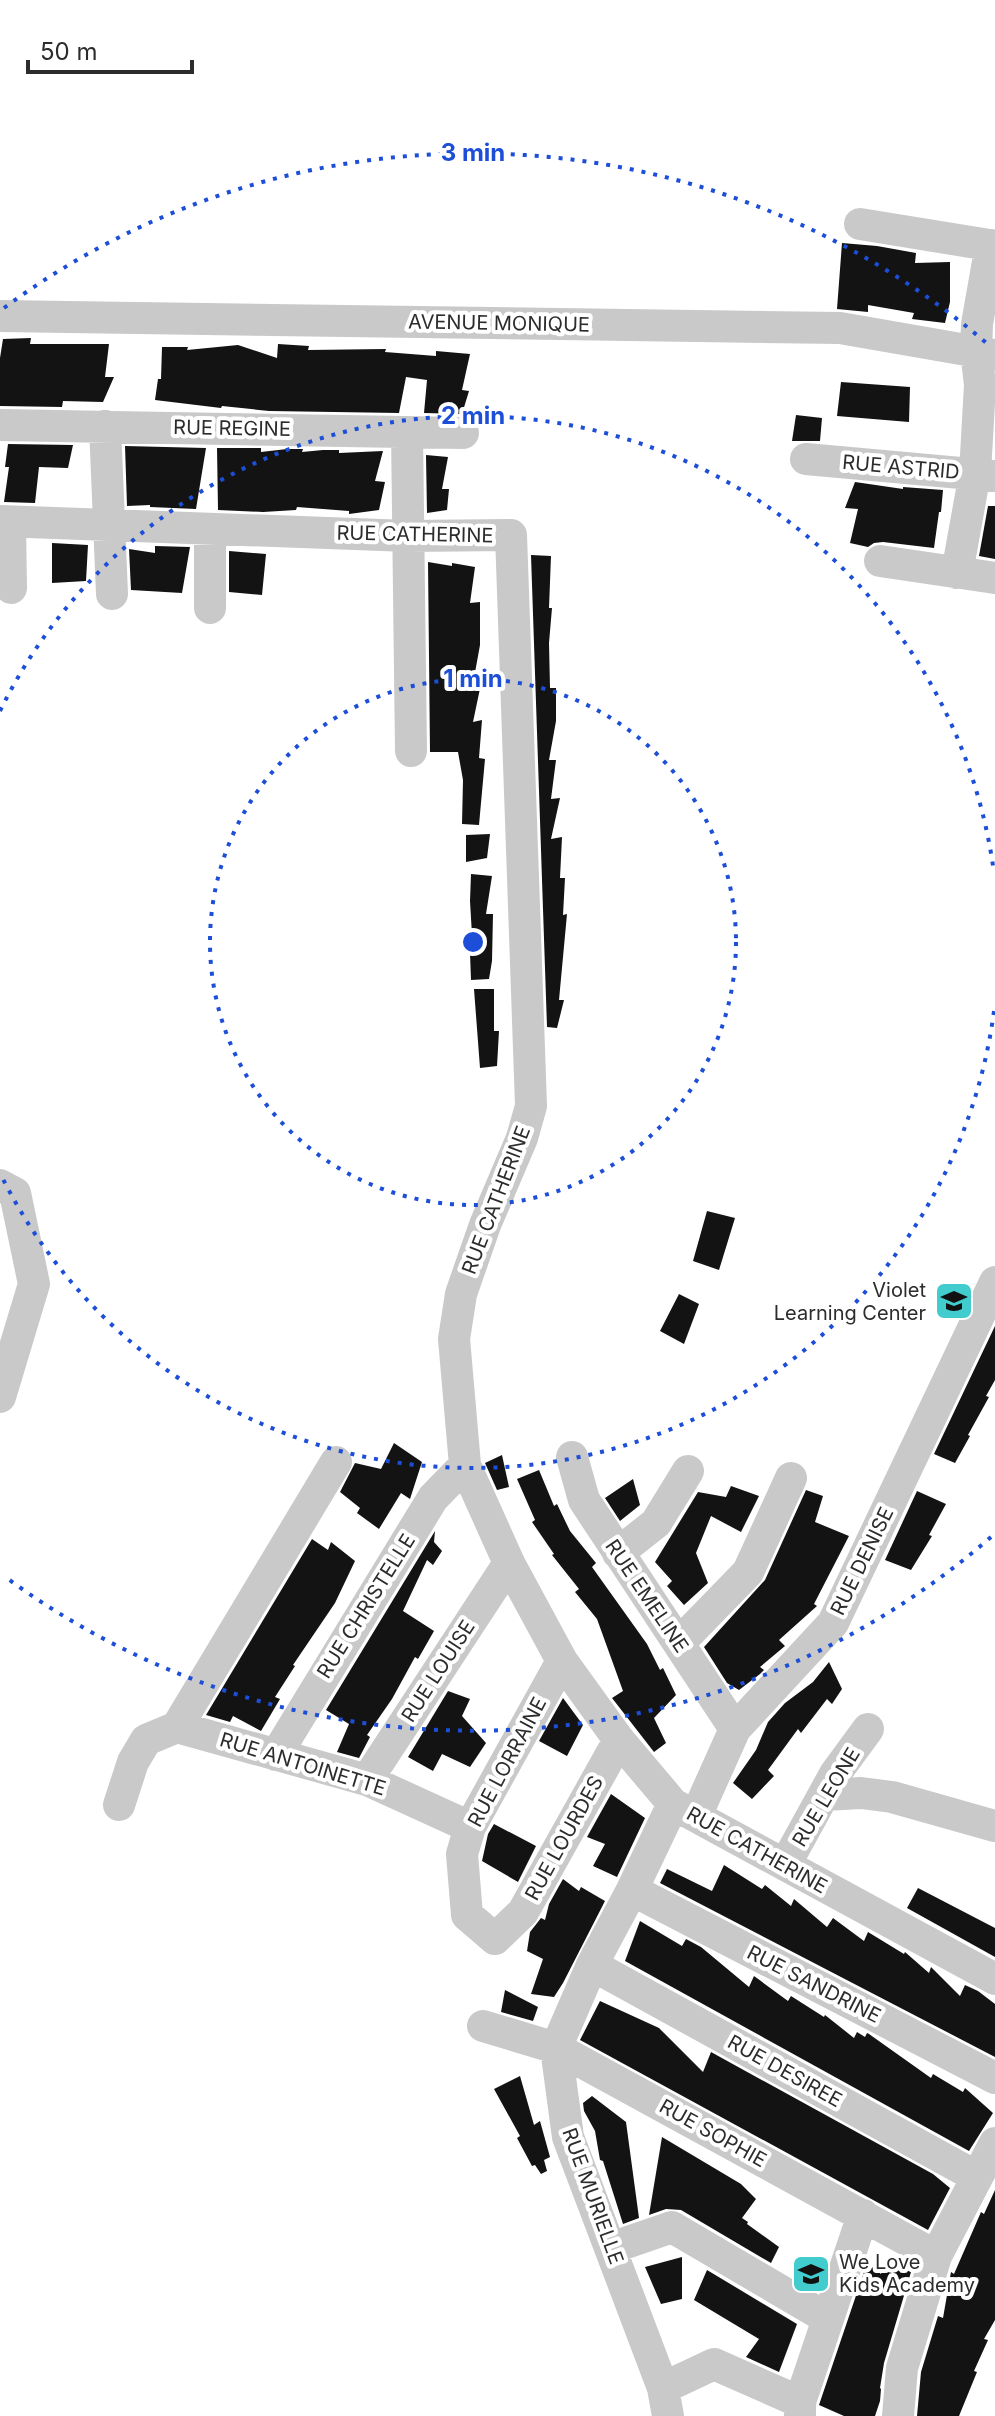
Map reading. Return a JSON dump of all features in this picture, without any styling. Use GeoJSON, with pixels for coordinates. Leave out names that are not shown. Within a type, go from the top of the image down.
{"type":"FeatureCollection","features":[{"type":"Feature","properties":{"kind":"street"},"geometry":{"type":"LineString","coordinates":[[860,224],[993,246],[977,324],[986,353],[980,385],[985,475],[957,573]]}},
{"type":"Feature","properties":{"kind":"street","name":"AVENUE MONIQUE"},"geometry":{"type":"LineString","coordinates":[[0,316],[840,328],[986,353]]}},
{"type":"Feature","properties":{"kind":"street","name":"RUE REGINE"},"geometry":{"type":"LineString","coordinates":[[0,425],[463,433]]}},
{"type":"Feature","properties":{"kind":"street"},"geometry":{"type":"LineString","coordinates":[[105,426],[112,594]]}},
{"type":"Feature","properties":{"kind":"street"},"geometry":{"type":"LineString","coordinates":[[407,432],[411,751]]}},
{"type":"Feature","properties":{"kind":"street","name":"RUE ASTRID"},"geometry":{"type":"LineString","coordinates":[[806,459],[985,475]]}},
{"type":"Feature","properties":{"kind":"street"},"geometry":{"type":"LineString","coordinates":[[5,522],[11,588]]}},
{"type":"Feature","properties":{"kind":"street","name":"RUE CATHERINE"},"geometry":{"type":"LineString","coordinates":[[5,522],[408,536],[511,535],[531,1106],[522,1138],[485,1225],[461,1294],[454,1339],[465,1465],[509,1563],[562,1661],[619,1740],[684,1810],[995,1979]]}},
{"type":"Feature","properties":{"kind":"street"},"geometry":{"type":"LineString","coordinates":[[210,529],[210,608]]}},
{"type":"Feature","properties":{"kind":"street"},"geometry":{"type":"LineString","coordinates":[[880,561],[995,578]]}},
{"type":"Feature","properties":{"kind":"street"},"geometry":{"type":"LineString","coordinates":[[0,1185],[15,1193],[34,1284],[0,1397]]}},
{"type":"Feature","properties":{"kind":"street","name":"RUE DENISE"},"geometry":{"type":"LineString","coordinates":[[684,1810],[735,1729],[833,1623],[995,1282]]}},
{"type":"Feature","properties":{"kind":"street","name":"RUE EMELINE"},"geometry":{"type":"LineString","coordinates":[[572,1457],[584,1500],[735,1729]]}},
{"type":"Feature","properties":{"kind":"street"},"geometry":{"type":"LineString","coordinates":[[119,1805],[133,1762],[146,1740],[177,1727],[336,1462]]}},
{"type":"Feature","properties":{"kind":"street","name":"RUE CHRISTELLE"},"geometry":{"type":"LineString","coordinates":[[276,1755],[433,1498],[465,1465]]}},
{"type":"Feature","properties":{"kind":"street"},"geometry":{"type":"LineString","coordinates":[[618,1553],[656,1523],[688,1471]]}},
{"type":"Feature","properties":{"kind":"street"},"geometry":{"type":"LineString","coordinates":[[679,1643],[748,1572],[791,1478]]}},
{"type":"Feature","properties":{"kind":"street","name":"RUE LOUISE"},"geometry":{"type":"LineString","coordinates":[[367,1780],[509,1563]]}},
{"type":"Feature","properties":{"kind":"street","name":"RUE LORRAINE"},"geometry":{"type":"LineString","coordinates":[[467,1915],[462,1854],[470,1827],[562,1661]]}},
{"type":"Feature","properties":{"kind":"street","name":"RUE ANTOINETTE"},"geometry":{"type":"LineString","coordinates":[[177,1727],[367,1780],[470,1827]]}},
{"type":"Feature","properties":{"kind":"street","name":"RUE LEONE"},"geometry":{"type":"LineString","coordinates":[[785,1865],[835,1774],[868,1729]]}},
{"type":"Feature","properties":{"kind":"street","name":"RUE LOURDES"},"geometry":{"type":"LineString","coordinates":[[467,1915],[495,1939],[523,1912],[619,1740]]}},
{"type":"Feature","properties":{"kind":"street"},"geometry":{"type":"LineString","coordinates":[[824,1795],[861,1793],[892,1797],[995,1826]]}},
{"type":"Feature","properties":{"kind":"street"},"geometry":{"type":"LineString","coordinates":[[556,2048],[592,1965],[632,1890],[684,1810]]}},
{"type":"Feature","properties":{"kind":"street","name":"RUE SANDRINE"},"geometry":{"type":"LineString","coordinates":[[632,1890],[995,2078]]}},
{"type":"Feature","properties":{"kind":"street","name":"RUE DESIREE"},"geometry":{"type":"LineString","coordinates":[[592,1965],[977,2177]]}},
{"type":"Feature","properties":{"kind":"street","name":"RUE SOPHIE"},"geometry":{"type":"LineString","coordinates":[[483,2026],[556,2048],[936,2256]]}},
{"type":"Feature","properties":{"kind":"street","name":"RUE MURIELLE"},"geometry":{"type":"LineString","coordinates":[[556,2048],[568,2137],[665,2402]]}},
{"type":"Feature","properties":{"kind":"street"},"geometry":{"type":"LineString","coordinates":[[898,2416],[902,2368],[936,2256],[995,2143]]}},
{"type":"Feature","properties":{"kind":"street"},"geometry":{"type":"LineString","coordinates":[[665,2402],[714,2364],[800,2409],[827,2318],[863,2215]]}},
{"type":"Feature","properties":{"kind":"street"},"geometry":{"type":"LineString","coordinates":[[611,2248],[672,2227],[827,2318]]}},
{"type":"Feature","properties":{"kind":"building"},"geometry":{"type":"Polygon","coordinates":[[[842,243],[916,253],[915,263],[950,262],[950,302],[945,323],[912,319],[914,313],[868,305],[868,312],[837,309],[842,243]]]}},
{"type":"Feature","properties":{"kind":"building"},"geometry":{"type":"Polygon","coordinates":[[[31,338],[30,344],[109,344],[105,377],[114,377],[103,402],[63,401],[62,407],[0,406],[3,339],[31,338]]]}},
{"type":"Feature","properties":{"kind":"building"},"geometry":{"type":"Polygon","coordinates":[[[278,344],[309,346],[308,350],[386,349],[385,352],[436,356],[436,351],[470,354],[462,390],[469,391],[462,414],[424,413],[427,380],[406,377],[399,413],[269,411],[155,400],[158,379],[161,379],[162,347],[188,347],[187,350],[238,345],[277,358],[278,344]]]}},
{"type":"Feature","properties":{"kind":"building"},"geometry":{"type":"Polygon","coordinates":[[[841,382],[910,387],[909,422],[837,416],[841,382]]]}},
{"type":"Feature","properties":{"kind":"building"},"geometry":{"type":"Polygon","coordinates":[[[796,415],[822,418],[820,441],[792,441],[796,415]]]}},
{"type":"Feature","properties":{"kind":"building"},"geometry":{"type":"Polygon","coordinates":[[[8,444],[73,445],[68,468],[39,467],[35,503],[4,502],[9,467],[5,467],[8,444]]]}},
{"type":"Feature","properties":{"kind":"building"},"geometry":{"type":"Polygon","coordinates":[[[125,446],[206,448],[196,509],[127,506],[125,446]]]}},
{"type":"Feature","properties":{"kind":"building"},"geometry":{"type":"Polygon","coordinates":[[[217,448],[261,448],[261,452],[287,449],[303,449],[302,452],[339,450],[339,453],[383,451],[375,481],[385,482],[379,510],[349,514],[349,511],[297,507],[296,510],[263,512],[218,510],[217,448]]]}},
{"type":"Feature","properties":{"kind":"building"},"geometry":{"type":"Polygon","coordinates":[[[426,455],[448,457],[442,489],[449,489],[447,510],[427,513],[426,455]]]}},
{"type":"Feature","properties":{"kind":"building"},"geometry":{"type":"Polygon","coordinates":[[[855,482],[903,489],[943,490],[934,548],[883,542],[868,547],[850,543],[858,509],[845,508],[855,482]]]}},
{"type":"Feature","properties":{"kind":"building"},"geometry":{"type":"Polygon","coordinates":[[[988,506],[995,506],[995,559],[979,556],[988,506]]]}},
{"type":"Feature","properties":{"kind":"building"},"geometry":{"type":"Polygon","coordinates":[[[52,543],[88,545],[86,581],[52,583],[52,543]]]}},
{"type":"Feature","properties":{"kind":"building"},"geometry":{"type":"Polygon","coordinates":[[[155,546],[190,547],[182,593],[131,590],[129,549],[155,553],[155,546]]]}},
{"type":"Feature","properties":{"kind":"building"},"geometry":{"type":"Polygon","coordinates":[[[229,551],[266,554],[262,595],[229,592],[229,551]]]}},
{"type":"Feature","properties":{"kind":"building"},"geometry":{"type":"Polygon","coordinates":[[[531,555],[551,556],[550,688],[556,688],[556,721],[549,760],[556,760],[551,799],[560,798],[551,839],[562,837],[560,878],[565,878],[563,915],[567,914],[559,1000],[564,1000],[557,1028],[547,1027],[531,555]]]}},
{"type":"Feature","properties":{"kind":"building"},"geometry":{"type":"Polygon","coordinates":[[[428,562],[475,567],[470,603],[480,602],[480,645],[474,678],[482,679],[473,722],[482,720],[479,758],[485,759],[479,825],[462,824],[463,780],[458,752],[430,752],[428,562]]]}},
{"type":"Feature","properties":{"kind":"building"},"geometry":{"type":"Polygon","coordinates":[[[490,834],[487,858],[466,862],[466,835],[490,834]]]}},
{"type":"Feature","properties":{"kind":"building"},"geometry":{"type":"Polygon","coordinates":[[[471,874],[492,876],[486,914],[493,914],[489,979],[471,980],[471,874]]]}},
{"type":"Feature","properties":{"kind":"building"},"geometry":{"type":"Polygon","coordinates":[[[474,989],[494,989],[494,1031],[499,1031],[497,1066],[480,1068],[474,989]]]}},
{"type":"Feature","properties":{"kind":"building"},"geometry":{"type":"Polygon","coordinates":[[[707,1211],[735,1218],[719,1270],[693,1261],[707,1211]]]}},
{"type":"Feature","properties":{"kind":"building"},"geometry":{"type":"Polygon","coordinates":[[[679,1294],[699,1304],[684,1344],[660,1331],[679,1294]]]}},
{"type":"Feature","properties":{"kind":"building"},"geometry":{"type":"Polygon","coordinates":[[[995,1326],[995,1380],[955,1463],[934,1454],[995,1326]]]}},
{"type":"Feature","properties":{"kind":"building"},"geometry":{"type":"Polygon","coordinates":[[[394,1443],[422,1462],[410,1499],[401,1493],[379,1529],[357,1513],[360,1508],[340,1492],[355,1463],[381,1469],[394,1443]]]}},
{"type":"Feature","properties":{"kind":"building"},"geometry":{"type":"Polygon","coordinates":[[[502,1455],[509,1487],[497,1490],[485,1463],[502,1455]]]}},
{"type":"Feature","properties":{"kind":"building"},"geometry":{"type":"Polygon","coordinates":[[[539,1470],[554,1506],[557,1504],[570,1531],[596,1563],[592,1567],[647,1644],[660,1670],[663,1668],[676,1695],[654,1718],[666,1743],[654,1752],[612,1698],[623,1691],[597,1619],[575,1592],[579,1589],[552,1555],[532,1522],[535,1520],[517,1479],[539,1470]]]}},
{"type":"Feature","properties":{"kind":"building"},"geometry":{"type":"Polygon","coordinates":[[[633,1479],[640,1505],[620,1521],[605,1498],[633,1479]]]}},
{"type":"Feature","properties":{"kind":"building"},"geometry":{"type":"Polygon","coordinates":[[[731,1486],[759,1496],[741,1532],[711,1516],[696,1553],[708,1583],[684,1605],[667,1586],[672,1581],[655,1562],[698,1492],[726,1497],[731,1486]]]}},
{"type":"Feature","properties":{"kind":"building"},"geometry":{"type":"Polygon","coordinates":[[[806,1490],[823,1496],[815,1522],[849,1536],[814,1604],[817,1606],[779,1640],[785,1646],[760,1667],[764,1670],[739,1690],[727,1683],[704,1647],[765,1580],[806,1490]]]}},
{"type":"Feature","properties":{"kind":"building"},"geometry":{"type":"Polygon","coordinates":[[[917,1491],[946,1504],[929,1535],[932,1536],[911,1570],[885,1560],[917,1491]]]}},
{"type":"Feature","properties":{"kind":"building"},"geometry":{"type":"Polygon","coordinates":[[[435,1531],[434,1542],[442,1551],[433,1565],[427,1560],[403,1611],[434,1631],[367,1735],[370,1737],[359,1758],[337,1752],[349,1724],[326,1710],[435,1531]]]}},
{"type":"Feature","properties":{"kind":"building"},"geometry":{"type":"Polygon","coordinates":[[[312,1539],[328,1550],[331,1542],[355,1561],[335,1603],[275,1697],[280,1699],[261,1731],[233,1716],[230,1722],[206,1715],[312,1539]]]}},
{"type":"Feature","properties":{"kind":"building"},"geometry":{"type":"Polygon","coordinates":[[[829,1662],[842,1689],[832,1704],[827,1699],[801,1733],[798,1729],[768,1770],[774,1776],[752,1799],[733,1783],[756,1750],[768,1722],[785,1703],[813,1682],[829,1662]]]}},
{"type":"Feature","properties":{"kind":"building"},"geometry":{"type":"Polygon","coordinates":[[[448,1691],[470,1699],[462,1716],[486,1743],[470,1767],[442,1754],[433,1771],[408,1757],[448,1691]]]}},
{"type":"Feature","properties":{"kind":"building"},"geometry":{"type":"Polygon","coordinates":[[[563,1698],[583,1725],[567,1756],[539,1741],[563,1698]]]}},
{"type":"Feature","properties":{"kind":"building"},"geometry":{"type":"Polygon","coordinates":[[[611,1794],[645,1818],[617,1877],[593,1866],[605,1844],[587,1837],[611,1794]]]}},
{"type":"Feature","properties":{"kind":"building"},"geometry":{"type":"Polygon","coordinates":[[[494,1824],[536,1846],[518,1882],[482,1861],[488,1834],[494,1824]]]}},
{"type":"Feature","properties":{"kind":"building"},"geometry":{"type":"Polygon","coordinates":[[[724,1865],[762,1889],[765,1885],[791,1906],[794,1899],[827,1927],[833,1918],[864,1941],[868,1932],[905,1952],[929,1973],[931,1967],[960,1996],[965,1985],[978,1991],[995,2004],[995,2057],[660,1883],[667,1869],[712,1891],[724,1865]]]}},
{"type":"Feature","properties":{"kind":"building"},"geometry":{"type":"Polygon","coordinates":[[[563,1879],[579,1891],[581,1887],[605,1901],[554,1997],[531,1994],[543,1959],[527,1951],[530,1932],[541,1918],[545,1920],[549,1904],[563,1879]]]}},
{"type":"Feature","properties":{"kind":"building"},"geometry":{"type":"Polygon","coordinates":[[[918,1888],[995,1928],[995,1957],[907,1908],[918,1888]]]}},
{"type":"Feature","properties":{"kind":"building"},"geometry":{"type":"Polygon","coordinates":[[[640,1921],[682,1946],[686,1939],[701,1947],[749,1987],[754,1976],[788,2001],[791,1996],[825,2015],[854,2038],[857,2032],[865,2037],[869,2034],[931,2078],[933,2074],[963,2092],[965,2088],[993,2113],[969,2151],[625,1961],[640,1921]]]}},
{"type":"Feature","properties":{"kind":"building"},"geometry":{"type":"Polygon","coordinates":[[[505,1990],[538,2007],[533,2021],[501,2012],[505,1990]]]}},
{"type":"Feature","properties":{"kind":"building"},"geometry":{"type":"Polygon","coordinates":[[[600,2001],[659,2028],[703,2072],[711,2052],[933,2174],[950,2188],[928,2230],[580,2040],[600,2001]]]}},
{"type":"Feature","properties":{"kind":"building"},"geometry":{"type":"Polygon","coordinates":[[[520,2076],[534,2125],[540,2121],[550,2157],[544,2160],[547,2171],[541,2174],[535,2165],[532,2166],[517,2138],[520,2136],[494,2089],[520,2076]]]}},
{"type":"Feature","properties":{"kind":"building"},"geometry":{"type":"Polygon","coordinates":[[[592,2096],[626,2122],[639,2218],[623,2224],[603,2161],[600,2160],[595,2131],[584,2111],[583,2103],[592,2096]]]}},
{"type":"Feature","properties":{"kind":"building"},"geometry":{"type":"Polygon","coordinates":[[[662,2137],[741,2184],[756,2199],[742,2218],[779,2247],[771,2263],[681,2210],[666,2209],[649,2215],[662,2137]]]}},
{"type":"Feature","properties":{"kind":"building"},"geometry":{"type":"Polygon","coordinates":[[[995,2190],[995,2320],[984,2339],[988,2340],[959,2416],[917,2416],[921,2372],[938,2316],[943,2318],[951,2272],[954,2274],[981,2212],[984,2214],[995,2190]]]}},
{"type":"Feature","properties":{"kind":"building"},"geometry":{"type":"Polygon","coordinates":[[[682,2257],[682,2299],[661,2304],[645,2267],[682,2257]]]}},
{"type":"Feature","properties":{"kind":"building"},"geometry":{"type":"Polygon","coordinates":[[[885,2260],[911,2272],[884,2363],[880,2401],[875,2416],[844,2416],[819,2405],[867,2263],[881,2274],[885,2260]]]}},
{"type":"Feature","properties":{"kind":"building"},"geometry":{"type":"Polygon","coordinates":[[[707,2270],[797,2324],[779,2372],[746,2357],[759,2339],[694,2300],[707,2270]]]}},
{"type":"Feature","properties":{"kind":"place","name":"Violet Learning Center"},"geometry":{"type":"Point","coordinates":[954,1301]}},
{"type":"Feature","properties":{"kind":"place","name":"We Love Kids Academy"},"geometry":{"type":"Point","coordinates":[811,2274]}}]}
